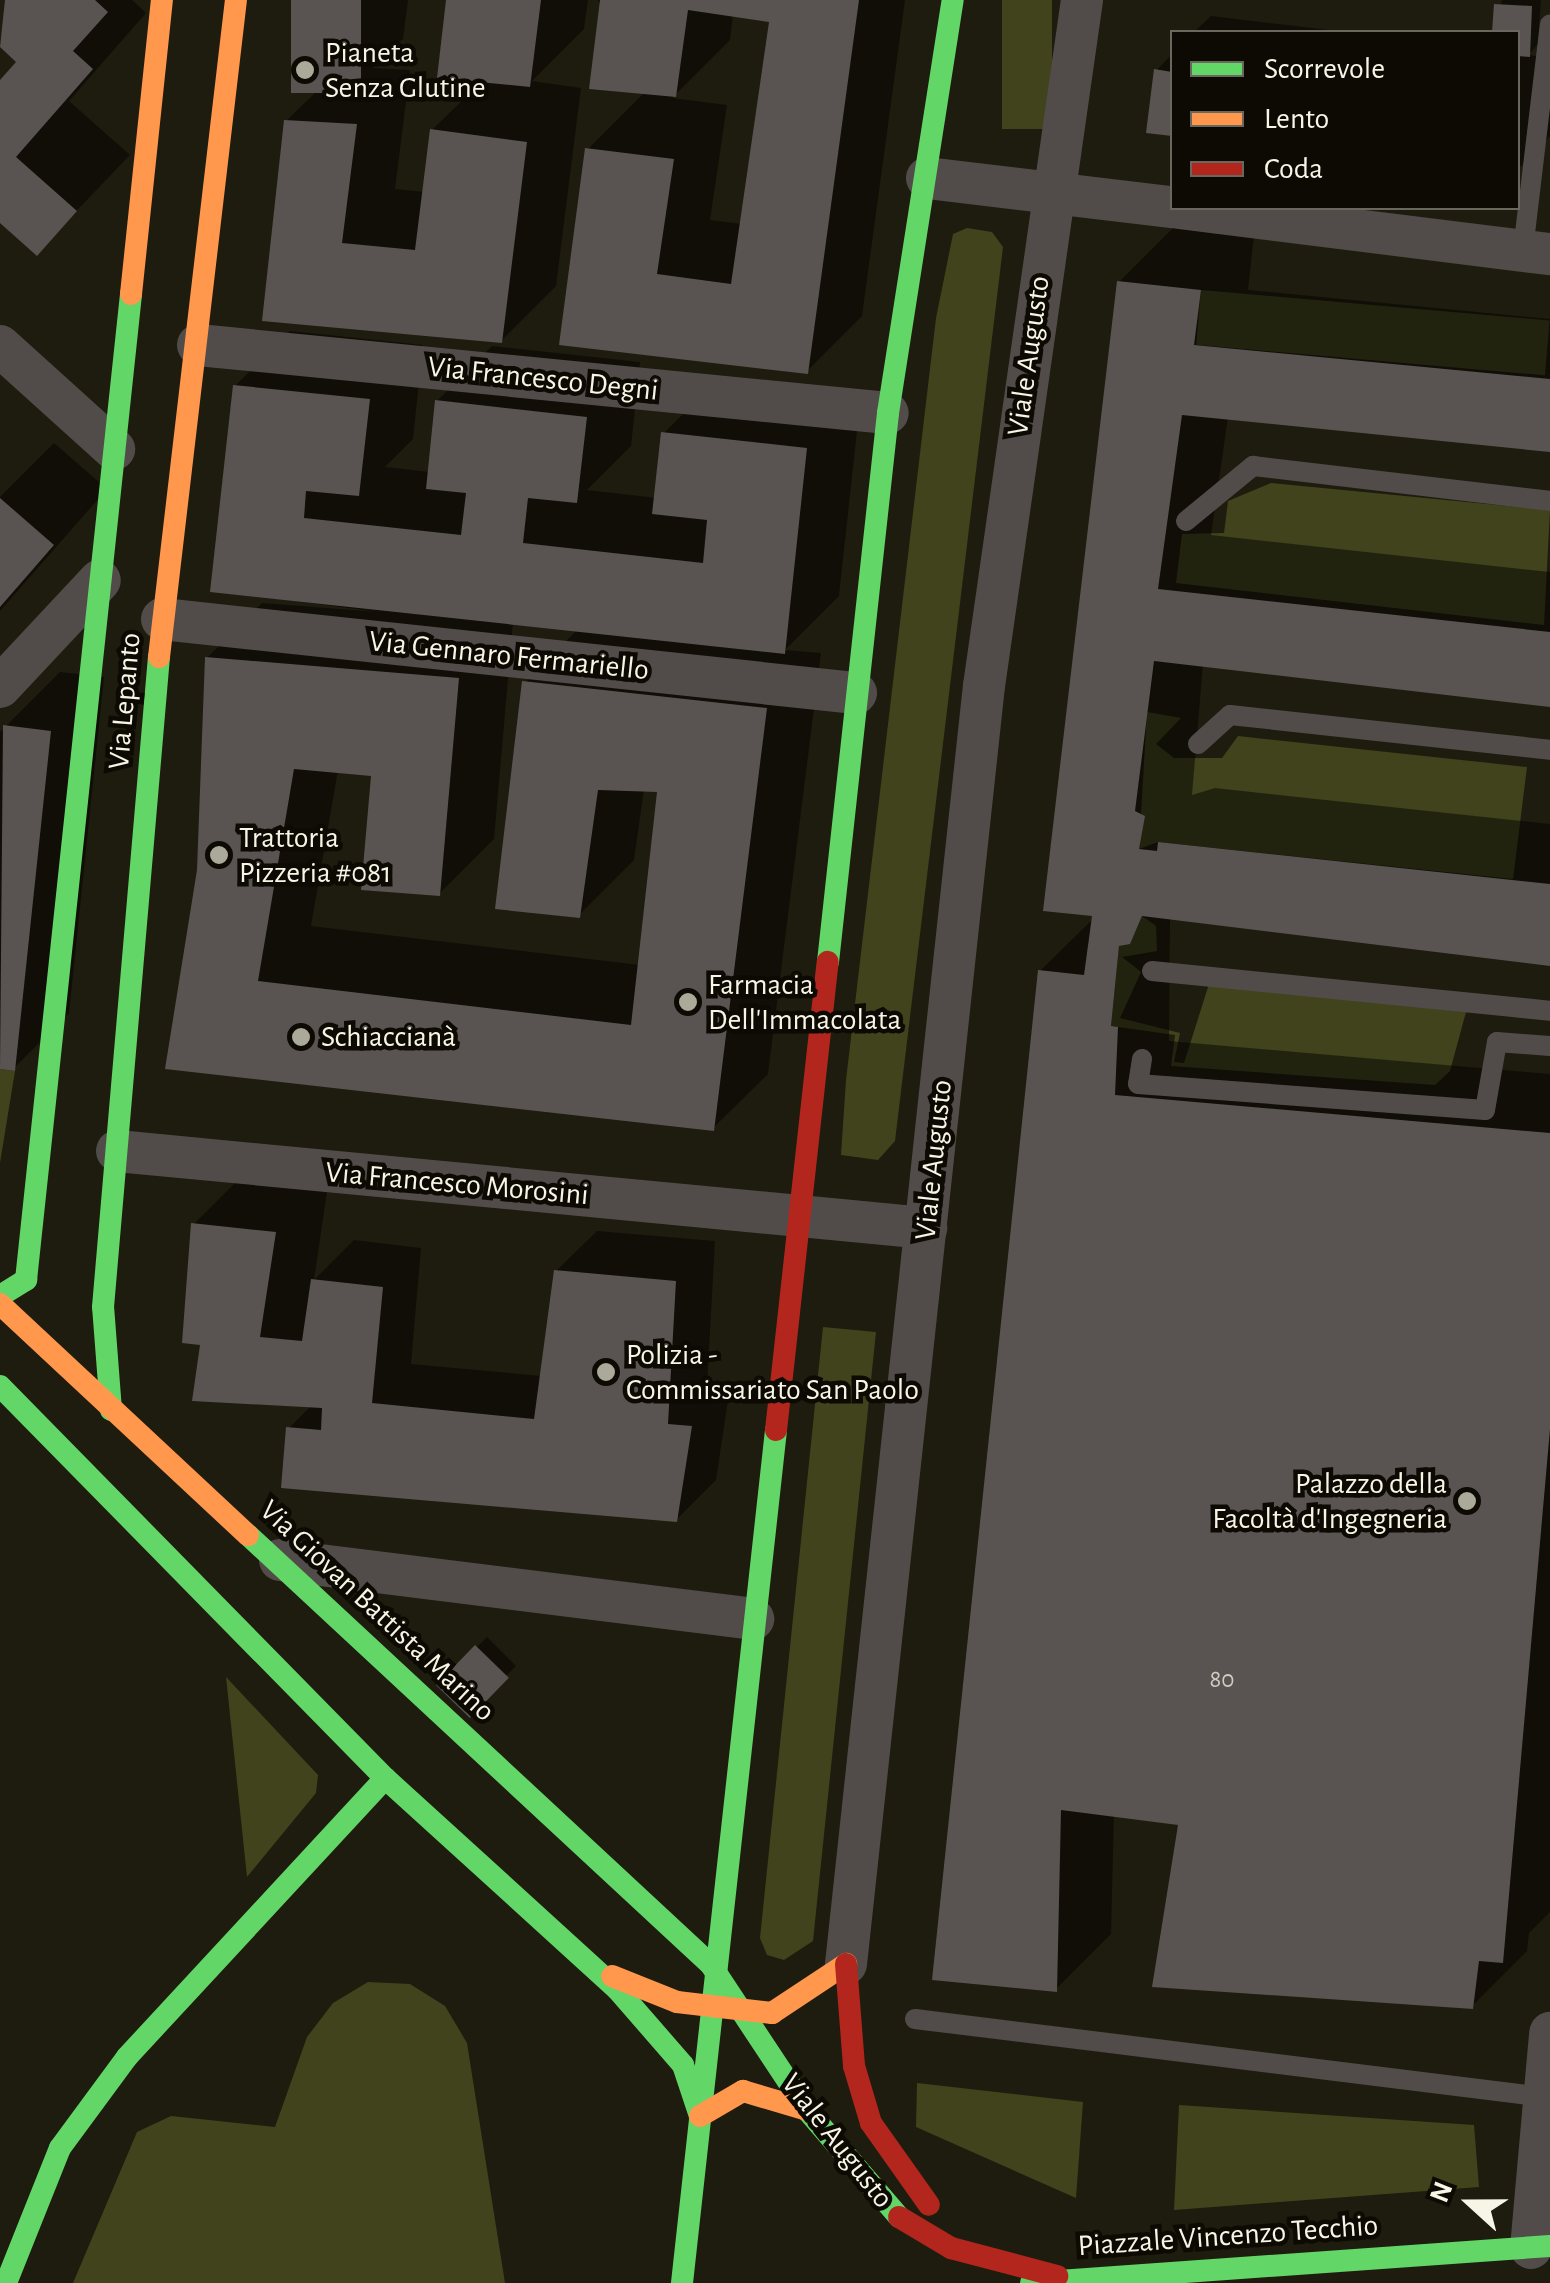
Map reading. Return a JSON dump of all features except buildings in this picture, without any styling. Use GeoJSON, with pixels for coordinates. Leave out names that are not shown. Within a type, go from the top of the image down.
{"type":"FeatureCollection","features":[{"type":"Feature","properties":{"kind":"main road","name":"Via Lepanto"},"geometry":{"type":"LineString","coordinates":[[0,1296],[26,1280],[162,0]]}},
{"type":"Feature","properties":{"kind":"main road","name":"Via Lepanto"},"geometry":{"type":"LineString","coordinates":[[111,1410],[103,1307],[162,619],[198,345],[236,0]]}},
{"type":"Feature","properties":{"kind":"main road"},"geometry":{"type":"LineString","coordinates":[[682,2283],[711,1965],[888,413],[953,0]]}},
{"type":"Feature","properties":{"kind":"main road"},"geometry":{"type":"LineString","coordinates":[[106,521],[172,526]]}},
{"type":"Feature","properties":{"kind":"main road","name":"Via Giovan Battista Marino"},"geometry":{"type":"LineString","coordinates":[[0,1304],[111,1410],[280,1560],[711,1965]]}},
{"type":"Feature","properties":{"kind":"main road"},"geometry":{"type":"LineString","coordinates":[[0,1386],[385,1778],[596,1967],[684,2065],[700,2116]]}},
{"type":"Feature","properties":{"kind":"main road"},"geometry":{"type":"LineString","coordinates":[[6,2283],[60,2148],[127,2057],[385,1778]]}},
{"type":"Feature","properties":{"kind":"main road"},"geometry":{"type":"LineString","coordinates":[[644,1901],[691,1895],[725,1847]]}},
{"type":"Feature","properties":{"kind":"main road"},"geometry":{"type":"LineString","coordinates":[[596,1967],[708,2009],[744,2014],[788,2009],[846,1964]]}},
{"type":"Feature","properties":{"kind":"main road","name":"Viale Augusto"},"geometry":{"type":"LineString","coordinates":[[846,1964],[854,2066],[890,2162],[940,2216],[1007,2264]]}},
{"type":"Feature","properties":{"kind":"main road","name":"Viale Augusto"},"geometry":{"type":"LineString","coordinates":[[711,1965],[807,2110],[892,2213],[932,2240],[1057,2276]]}},
{"type":"Feature","properties":{"kind":"main road"},"geometry":{"type":"LineString","coordinates":[[700,2116],[744,2091],[807,2110]]}},
{"type":"Feature","properties":{"kind":"main road","name":"Piazzale Vincenzo Tecchio"},"geometry":{"type":"LineString","coordinates":[[1031,2283],[1057,2276],[1540,2247]]}},
{"type":"Feature","properties":{"kind":"street","name":"Viale Augusto"},"geometry":{"type":"LineString","coordinates":[[846,1964],[991,630],[1082,0]]}},
{"type":"Feature","properties":{"kind":"street"},"geometry":{"type":"LineString","coordinates":[[927,178],[1170,206]]}},
{"type":"Feature","properties":{"kind":"street"},"geometry":{"type":"LineString","coordinates":[[1200,210],[1536,252]]}},
{"type":"Feature","properties":{"kind":"street","name":"Via Francesco Degni"},"geometry":{"type":"LineString","coordinates":[[198,345],[888,413]]}},
{"type":"Feature","properties":{"kind":"street"},"geometry":{"type":"LineString","coordinates":[[0,346],[114,449]]}},
{"type":"Feature","properties":{"kind":"street"},"geometry":{"type":"LineString","coordinates":[[0,687],[100,580]]}},
{"type":"Feature","properties":{"kind":"street","name":"Via Gennaro Fermariello"},"geometry":{"type":"LineString","coordinates":[[162,619],[856,693]]}},
{"type":"Feature","properties":{"kind":"street","name":"Via Francesco Morosini"},"geometry":{"type":"LineString","coordinates":[[117,1151],[926,1228]]}},
{"type":"Feature","properties":{"kind":"street"},"geometry":{"type":"LineString","coordinates":[[280,1560],[752,1619]]}},
{"type":"Feature","properties":{"kind":"street"},"geometry":{"type":"LineString","coordinates":[[1540,2247],[1544,2097],[1550,2033]]}},
{"type":"Feature","properties":{"kind":"lane"},"geometry":{"type":"LineString","coordinates":[[1536,252],[1550,24]]}},
{"type":"Feature","properties":{"kind":"lane"},"geometry":{"type":"LineString","coordinates":[[1186,521],[1253,466],[1550,501]]}},
{"type":"Feature","properties":{"kind":"lane"},"geometry":{"type":"LineString","coordinates":[[1198,744],[1230,715],[1550,750]]}},
{"type":"Feature","properties":{"kind":"lane"},"geometry":{"type":"LineString","coordinates":[[1152,972],[1550,1010]]}},
{"type":"Feature","properties":{"kind":"lane"},"geometry":{"type":"LineString","coordinates":[[1142,1060],[1138,1084],[1486,1110],[1497,1042],[1550,1046]]}},
{"type":"Feature","properties":{"kind":"lane"},"geometry":{"type":"LineString","coordinates":[[915,2020],[1544,2097]]}},
{"type":"Feature","properties":{"kind":"green space"},"geometry":{"type":"Polygon","coordinates":[[[1002,0],[1052,0],[1052,129],[1002,129],[1002,0]]]}},
{"type":"Feature","properties":{"kind":"green space"},"geometry":{"type":"Polygon","coordinates":[[[967,228],[992,232],[1003,247],[895,1141],[878,1160],[841,1155],[846,1080],[936,318],[953,234],[967,228]]]}},
{"type":"Feature","properties":{"kind":"green space"},"geometry":{"type":"Polygon","coordinates":[[[1201,290],[1550,321],[1545,375],[1196,345],[1201,290]]]}},
{"type":"Feature","properties":{"kind":"green space"},"geometry":{"type":"Polygon","coordinates":[[[1271,483],[1550,510],[1544,625],[1176,583],[1182,534],[1224,533],[1228,501],[1271,483]]]}},
{"type":"Feature","properties":{"kind":"green space"},"geometry":{"type":"Polygon","coordinates":[[[1147,712],[1181,718],[1156,744],[1174,758],[1222,758],[1238,736],[1527,767],[1513,879],[1158,842],[1139,849],[1147,712]]]}},
{"type":"Feature","properties":{"kind":"green space"},"geometry":{"type":"Polygon","coordinates":[[[1142,916],[1156,926],[1157,951],[1122,957],[1141,972],[1120,1018],[1180,1033],[1174,1062],[1184,1063],[1209,984],[1466,1012],[1450,1071],[1435,1085],[1171,1066],[1175,1035],[1111,1026],[1119,946],[1130,943],[1142,916]]]}},
{"type":"Feature","properties":{"kind":"green space"},"geometry":{"type":"Polygon","coordinates":[[[0,1069],[15,1071],[0,1163],[0,1069]]]}},
{"type":"Feature","properties":{"kind":"green space"},"geometry":{"type":"Polygon","coordinates":[[[823,1327],[876,1332],[813,1941],[784,1960],[767,1955],[760,1938],[823,1327]]]}},
{"type":"Feature","properties":{"kind":"green space"},"geometry":{"type":"Polygon","coordinates":[[[226,1677],[318,1775],[316,1793],[247,1877],[226,1677]]]}},
{"type":"Feature","properties":{"kind":"green space"},"geometry":{"type":"Polygon","coordinates":[[[368,1982],[410,1984],[445,2006],[467,2043],[505,2283],[73,2283],[137,2132],[171,2116],[275,2127],[307,2037],[333,2003],[368,1982]]]}},
{"type":"Feature","properties":{"kind":"green space"},"geometry":{"type":"Polygon","coordinates":[[[917,2083],[1083,2102],[1076,2198],[916,2127],[917,2083]]]}},
{"type":"Feature","properties":{"kind":"green space"},"geometry":{"type":"Polygon","coordinates":[[[1179,2105],[1474,2125],[1479,2187],[1174,2210],[1179,2105]]]}},
{"type":"Feature","properties":{"kind":"traffic: fast"},"geometry":{"type":"LineString","coordinates":[[828,962],[888,413],[953,0]]}},
{"type":"Feature","properties":{"kind":"traffic: fast"},"geometry":{"type":"LineString","coordinates":[[0,1296],[26,1280],[131,294]]}},
{"type":"Feature","properties":{"kind":"traffic: fast"},"geometry":{"type":"LineString","coordinates":[[111,1410],[103,1307],[159,657]]}},
{"type":"Feature","properties":{"kind":"traffic: fast"},"geometry":{"type":"LineString","coordinates":[[0,1386],[385,1778],[617,1989],[683,2065],[700,2116]]}},
{"type":"Feature","properties":{"kind":"traffic: fast"},"geometry":{"type":"LineString","coordinates":[[682,2283],[776,1430]]}},
{"type":"Feature","properties":{"kind":"traffic: fast"},"geometry":{"type":"LineString","coordinates":[[248,1535],[711,1965],[807,2110],[899,2217]]}},
{"type":"Feature","properties":{"kind":"traffic: fast"},"geometry":{"type":"LineString","coordinates":[[6,2283],[60,2148],[127,2057],[385,1778]]}},
{"type":"Feature","properties":{"kind":"traffic: fast"},"geometry":{"type":"LineString","coordinates":[[1031,2283],[1550,2246]]}},
{"type":"Feature","properties":{"kind":"traffic: slow"},"geometry":{"type":"LineString","coordinates":[[131,294],[162,0]]}},
{"type":"Feature","properties":{"kind":"traffic: slow"},"geometry":{"type":"LineString","coordinates":[[159,657],[236,0]]}},
{"type":"Feature","properties":{"kind":"traffic: slow"},"geometry":{"type":"LineString","coordinates":[[0,1304],[248,1535]]}},
{"type":"Feature","properties":{"kind":"traffic: slow"},"geometry":{"type":"LineString","coordinates":[[612,1976],[677,2002],[772,2013],[846,1964]]}},
{"type":"Feature","properties":{"kind":"traffic: slow"},"geometry":{"type":"LineString","coordinates":[[700,2116],[743,2091],[807,2110]]}},
{"type":"Feature","properties":{"kind":"traffic: jam"},"geometry":{"type":"LineString","coordinates":[[776,1430],[828,962]]}},
{"type":"Feature","properties":{"kind":"traffic: jam"},"geometry":{"type":"LineString","coordinates":[[846,1964],[854,2066],[871,2123],[929,2205]]}},
{"type":"Feature","properties":{"kind":"traffic: jam"},"geometry":{"type":"LineString","coordinates":[[899,2217],[951,2248],[1057,2276]]}},
{"type":"Feature","properties":{"kind":"place","name":"Pianeta Senza Glutine"},"geometry":{"type":"Point","coordinates":[305,70]}},
{"type":"Feature","properties":{"kind":"place","name":"Trattoria Pizzeria #081"},"geometry":{"type":"Point","coordinates":[219,855]}},
{"type":"Feature","properties":{"kind":"place","name":"Farmacia Dell'Immacolata"},"geometry":{"type":"Point","coordinates":[688,1002]}},
{"type":"Feature","properties":{"kind":"place","name":"Schiaccianà"},"geometry":{"type":"Point","coordinates":[301,1037]}},
{"type":"Feature","properties":{"kind":"place","name":"Polizia - Commissariato San Paolo"},"geometry":{"type":"Point","coordinates":[606,1372]}},
{"type":"Feature","properties":{"kind":"place","name":"Palazzo della Facoltà d'Ingegneria"},"geometry":{"type":"Point","coordinates":[1467,1501]}}]}
